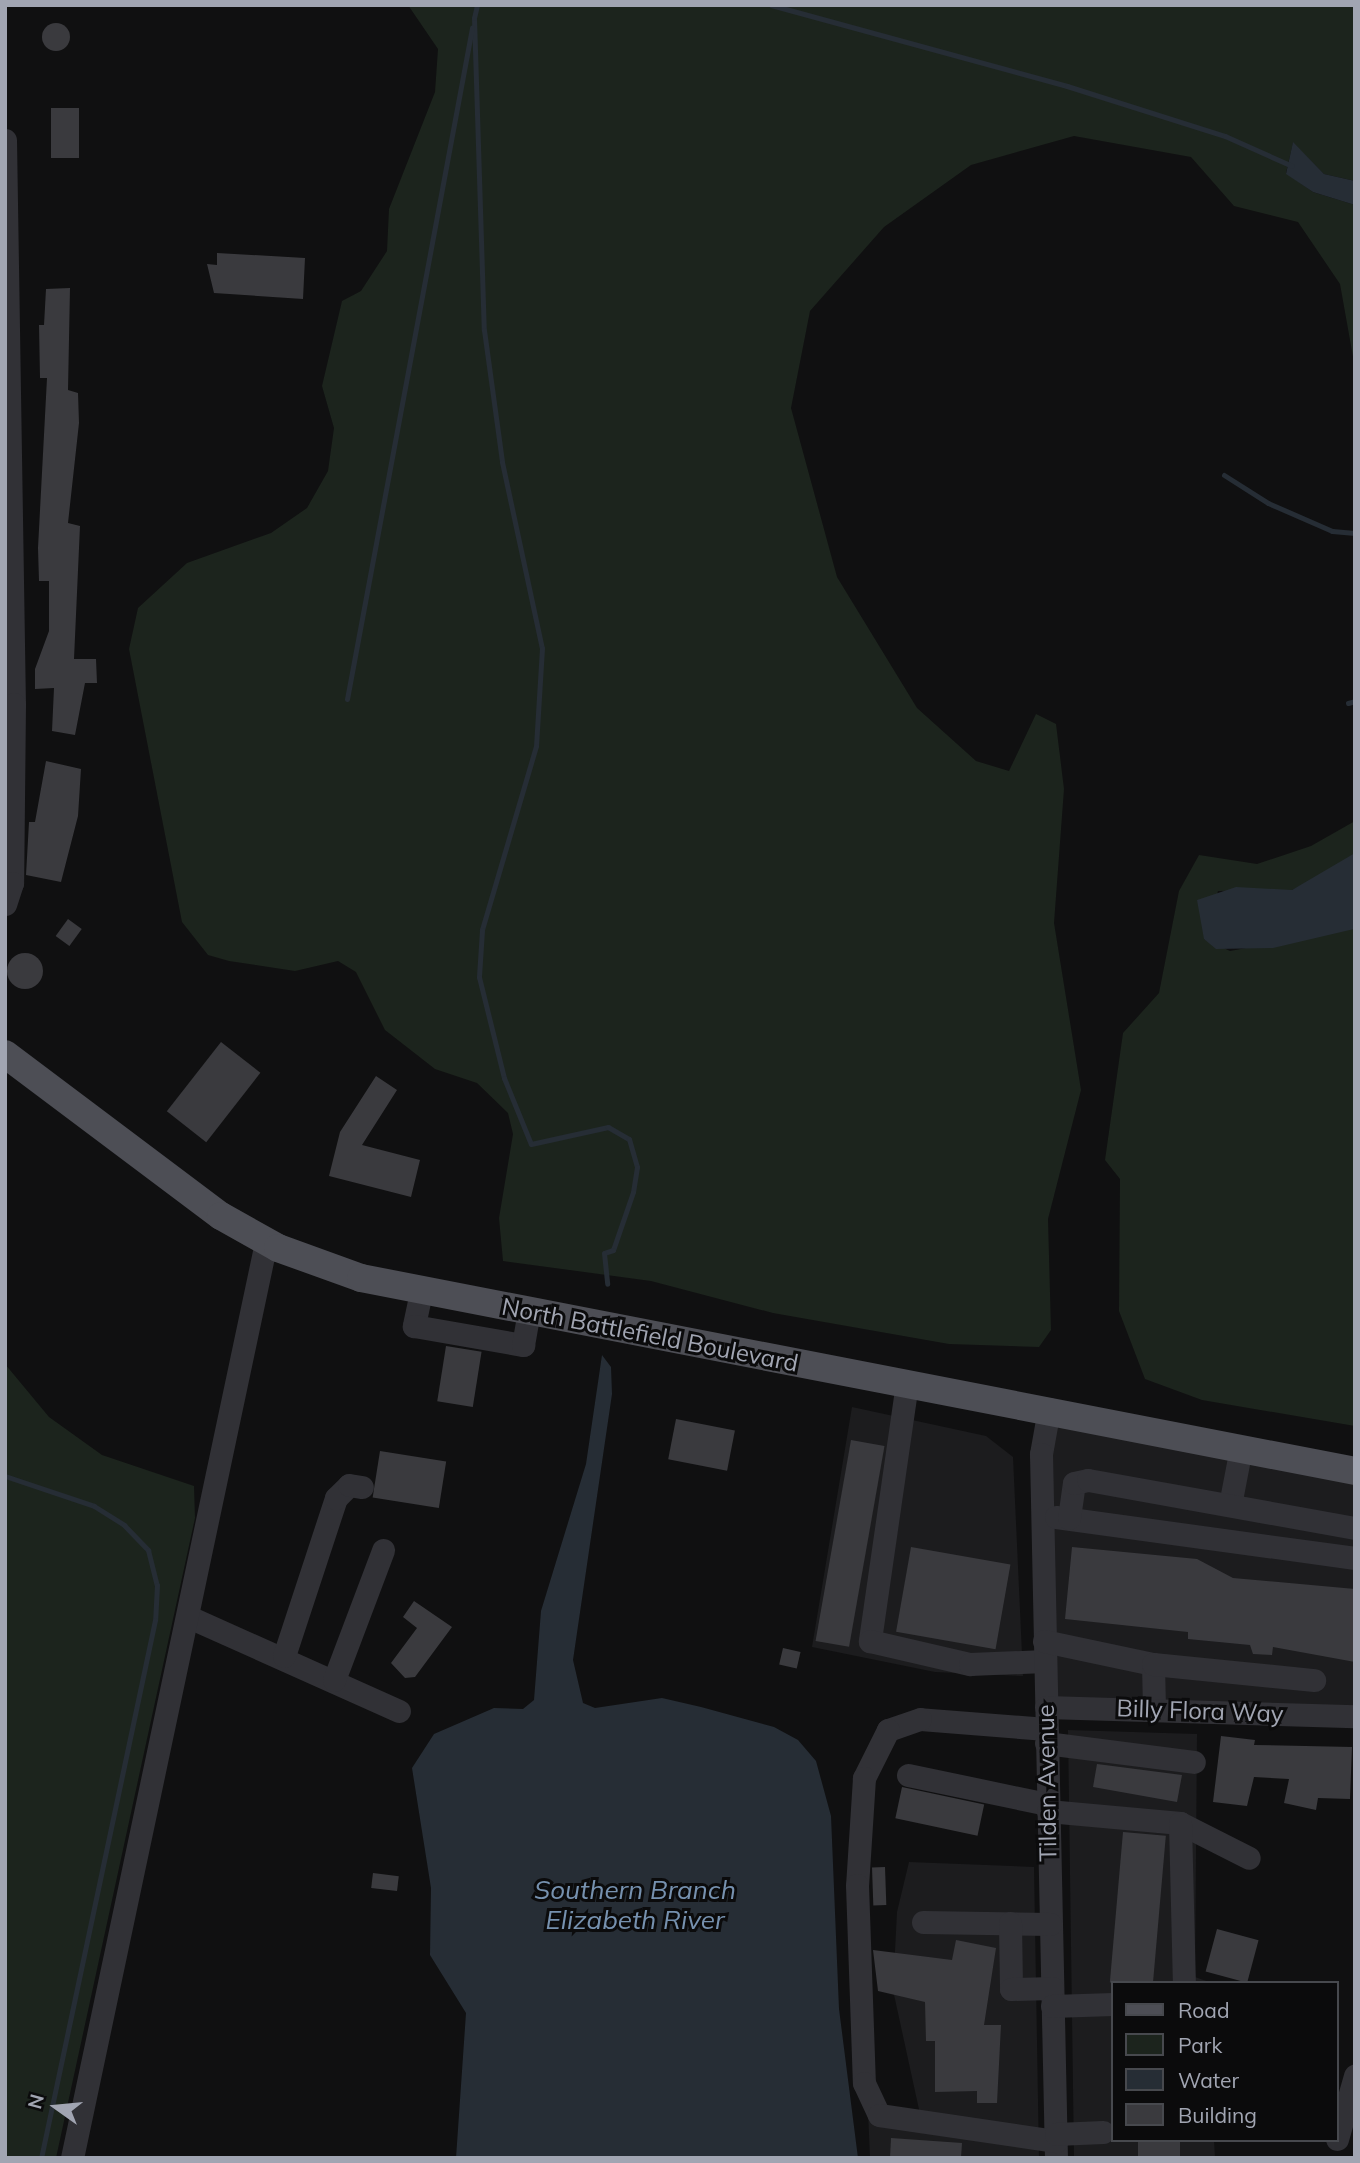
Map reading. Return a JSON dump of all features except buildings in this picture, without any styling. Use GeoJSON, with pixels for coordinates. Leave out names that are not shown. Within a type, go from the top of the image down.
{"type":"FeatureCollection","features":[{"type":"Feature","properties":{"kind":"main road","name":"North Battlefield Boulevard"},"geometry":{"type":"LineString","coordinates":[[5,1054],[220,1216],[266,1242],[317,1264],[421,1292],[1048,1409],[1355,1471]]}},
{"type":"Feature","properties":{"kind":"street"},"geometry":{"type":"LineString","coordinates":[[5,140],[13,718],[12,883],[5,904]]}},
{"type":"Feature","properties":{"kind":"street"},"geometry":{"type":"LineString","coordinates":[[72,2158],[189,1617],[266,1242]]}},
{"type":"Feature","properties":{"kind":"street"},"geometry":{"type":"LineString","coordinates":[[908,1383],[870,1641],[970,1664],[1044,1651],[1314,1680]]}},
{"type":"Feature","properties":{"kind":"street","name":"Tilden Avenue"},"geometry":{"type":"LineString","coordinates":[[1048,1409],[1041,1468],[1056,2144]]}},
{"type":"Feature","properties":{"kind":"street"},"geometry":{"type":"LineString","coordinates":[[1230,1505],[1241,1448]]}},
{"type":"Feature","properties":{"kind":"street"},"geometry":{"type":"LineString","coordinates":[[1041,1468],[1074,1483],[1230,1505],[1355,1528]]}},
{"type":"Feature","properties":{"kind":"street"},"geometry":{"type":"LineString","coordinates":[[1069,1518],[1074,1483]]}},
{"type":"Feature","properties":{"kind":"street"},"geometry":{"type":"LineString","coordinates":[[284,1656],[336,1498],[349,1485],[362,1487]]}},
{"type":"Feature","properties":{"kind":"street"},"geometry":{"type":"LineString","coordinates":[[1042,1516],[1355,1558]]}},
{"type":"Feature","properties":{"kind":"street"},"geometry":{"type":"LineString","coordinates":[[334,1680],[383,1550]]}},
{"type":"Feature","properties":{"kind":"street"},"geometry":{"type":"LineString","coordinates":[[189,1617],[284,1656],[399,1711]]}},
{"type":"Feature","properties":{"kind":"street"},"geometry":{"type":"LineString","coordinates":[[1153,1664],[1154,1709]]}},
{"type":"Feature","properties":{"kind":"street","name":"Billy Flora Way"},"geometry":{"type":"LineString","coordinates":[[1046,1726],[1154,1709],[1355,1716]]}},
{"type":"Feature","properties":{"kind":"street"},"geometry":{"type":"LineString","coordinates":[[1103,2132],[1056,2144],[879,2115],[864,2083],[858,1885],[864,1778],[888,1730],[920,1718],[1046,1726],[1194,1762]]}},
{"type":"Feature","properties":{"kind":"street"},"geometry":{"type":"LineString","coordinates":[[908,1775],[1047,1807],[1180,1822],[1249,1858]]}},
{"type":"Feature","properties":{"kind":"street"},"geometry":{"type":"LineString","coordinates":[[1180,1822],[1184,1981]]}},
{"type":"Feature","properties":{"kind":"street"},"geometry":{"type":"LineString","coordinates":[[923,1922],[1050,1924]]}},
{"type":"Feature","properties":{"kind":"street"},"geometry":{"type":"LineString","coordinates":[[1010,1923],[1011,1989],[1112,2004]]}},
{"type":"Feature","properties":{"kind":"street"},"geometry":{"type":"LineString","coordinates":[[1339,2133],[1355,2076]]}},
{"type":"Feature","properties":{"kind":"shaded area"},"geometry":{"type":"Polygon","coordinates":[[[852,1407],[986,1436],[1013,1457],[1023,1676],[935,1672],[812,1647],[852,1407]]]}},
{"type":"Feature","properties":{"kind":"shaded area"},"geometry":{"type":"Polygon","coordinates":[[[1049,1409],[1355,1471],[1355,1716],[1046,1707],[1049,1409]]]}},
{"type":"Feature","properties":{"kind":"shaded area"},"geometry":{"type":"Polygon","coordinates":[[[1068,1730],[1197,1734],[1195,1977],[1206,1981],[1112,1981],[1112,2142],[1214,2142],[1215,2158],[1074,2158],[1068,1730]]]}},
{"type":"Feature","properties":{"kind":"shaded area"},"geometry":{"type":"Polygon","coordinates":[[[909,1862],[1034,1867],[1039,2158],[870,2158],[868,2111],[920,2114],[893,1990],[897,1912],[909,1862]]]}},
{"type":"Feature","properties":{"kind":"green space"},"geometry":{"type":"Polygon","coordinates":[[[408,5],[1355,5],[1355,181],[1324,174],[1293,143],[1286,173],[1313,192],[1355,205],[1355,368],[1340,284],[1298,222],[1234,206],[1191,157],[1074,136],[971,165],[884,227],[810,311],[791,408],[837,577],[917,708],[976,761],[1009,771],[1036,714],[1056,724],[1064,789],[1054,923],[1081,1090],[1048,1219],[1051,1330],[1039,1347],[949,1344],[773,1313],[651,1281],[503,1261],[499,1218],[513,1134],[508,1113],[477,1083],[435,1069],[385,1030],[356,972],[338,961],[295,971],[229,961],[208,955],[182,922],[129,649],[138,608],[187,563],[271,533],[307,508],[328,471],[334,428],[322,386],[342,301],[361,291],[387,251],[389,209],[435,92],[438,49],[408,5]]]}},
{"type":"Feature","properties":{"kind":"green space"},"geometry":{"type":"Polygon","coordinates":[[[1355,821],[1355,853],[1340,867],[1292,890],[1218,891],[1204,939],[1230,951],[1355,928],[1355,1426],[1202,1400],[1145,1379],[1119,1311],[1120,1179],[1105,1160],[1123,1033],[1159,993],[1179,891],[1199,855],[1257,864],[1311,846],[1355,821]]]}},
{"type":"Feature","properties":{"kind":"green space"},"geometry":{"type":"Polygon","coordinates":[[[5,1364],[49,1417],[102,1455],[194,1486],[195,1518],[56,2158],[5,2158],[5,1364]]]}},
{"type":"Feature","properties":{"kind":"water"},"geometry":{"type":"Polygon","coordinates":[[[1293,142],[1324,174],[1355,181],[1355,205],[1313,192],[1286,174],[1293,142]]]}},
{"type":"Feature","properties":{"kind":"water"},"geometry":{"type":"Polygon","coordinates":[[[1355,853],[1354,929],[1273,948],[1216,949],[1204,939],[1197,900],[1236,887],[1292,890],[1355,853]]]}},
{"type":"Feature","properties":{"kind":"water","name":"Southern Branch Elizabeth River"},"geometry":{"type":"Polygon","coordinates":[[[602,1355],[611,1367],[612,1394],[573,1660],[583,1703],[595,1708],[662,1698],[701,1707],[774,1727],[798,1740],[816,1761],[831,1816],[839,2009],[858,2158],[456,2158],[466,2013],[430,1955],[431,1888],[412,1768],[434,1734],[494,1708],[523,1709],[534,1700],[541,1611],[586,1464],[602,1355]]]}},
{"type":"Feature","properties":{"kind":"waterway"},"geometry":{"type":"LineString","coordinates":[[474,18],[477,5]]}},
{"type":"Feature","properties":{"kind":"waterway"},"geometry":{"type":"LineString","coordinates":[[771,5],[1067,86],[1225,136],[1292,166]]}},
{"type":"Feature","properties":{"kind":"waterway"},"geometry":{"type":"LineString","coordinates":[[474,18],[484,330],[502,462],[542,648],[536,746],[482,930],[479,977],[504,1078],[531,1144],[608,1127],[629,1139],[637,1167],[633,1192],[613,1250],[604,1253],[607,1284]]}},
{"type":"Feature","properties":{"kind":"waterway"},"geometry":{"type":"LineString","coordinates":[[347,699],[472,28]]}},
{"type":"Feature","properties":{"kind":"waterway"},"geometry":{"type":"LineString","coordinates":[[1224,475],[1268,503],[1332,531],[1355,533]]}},
{"type":"Feature","properties":{"kind":"waterway"},"geometry":{"type":"LineString","coordinates":[[1348,703],[1355,701]]}},
{"type":"Feature","properties":{"kind":"waterway"},"geometry":{"type":"LineString","coordinates":[[5,1476],[94,1506],[124,1525],[148,1550],[157,1585],[155,1620],[41,2158]]}}]}
